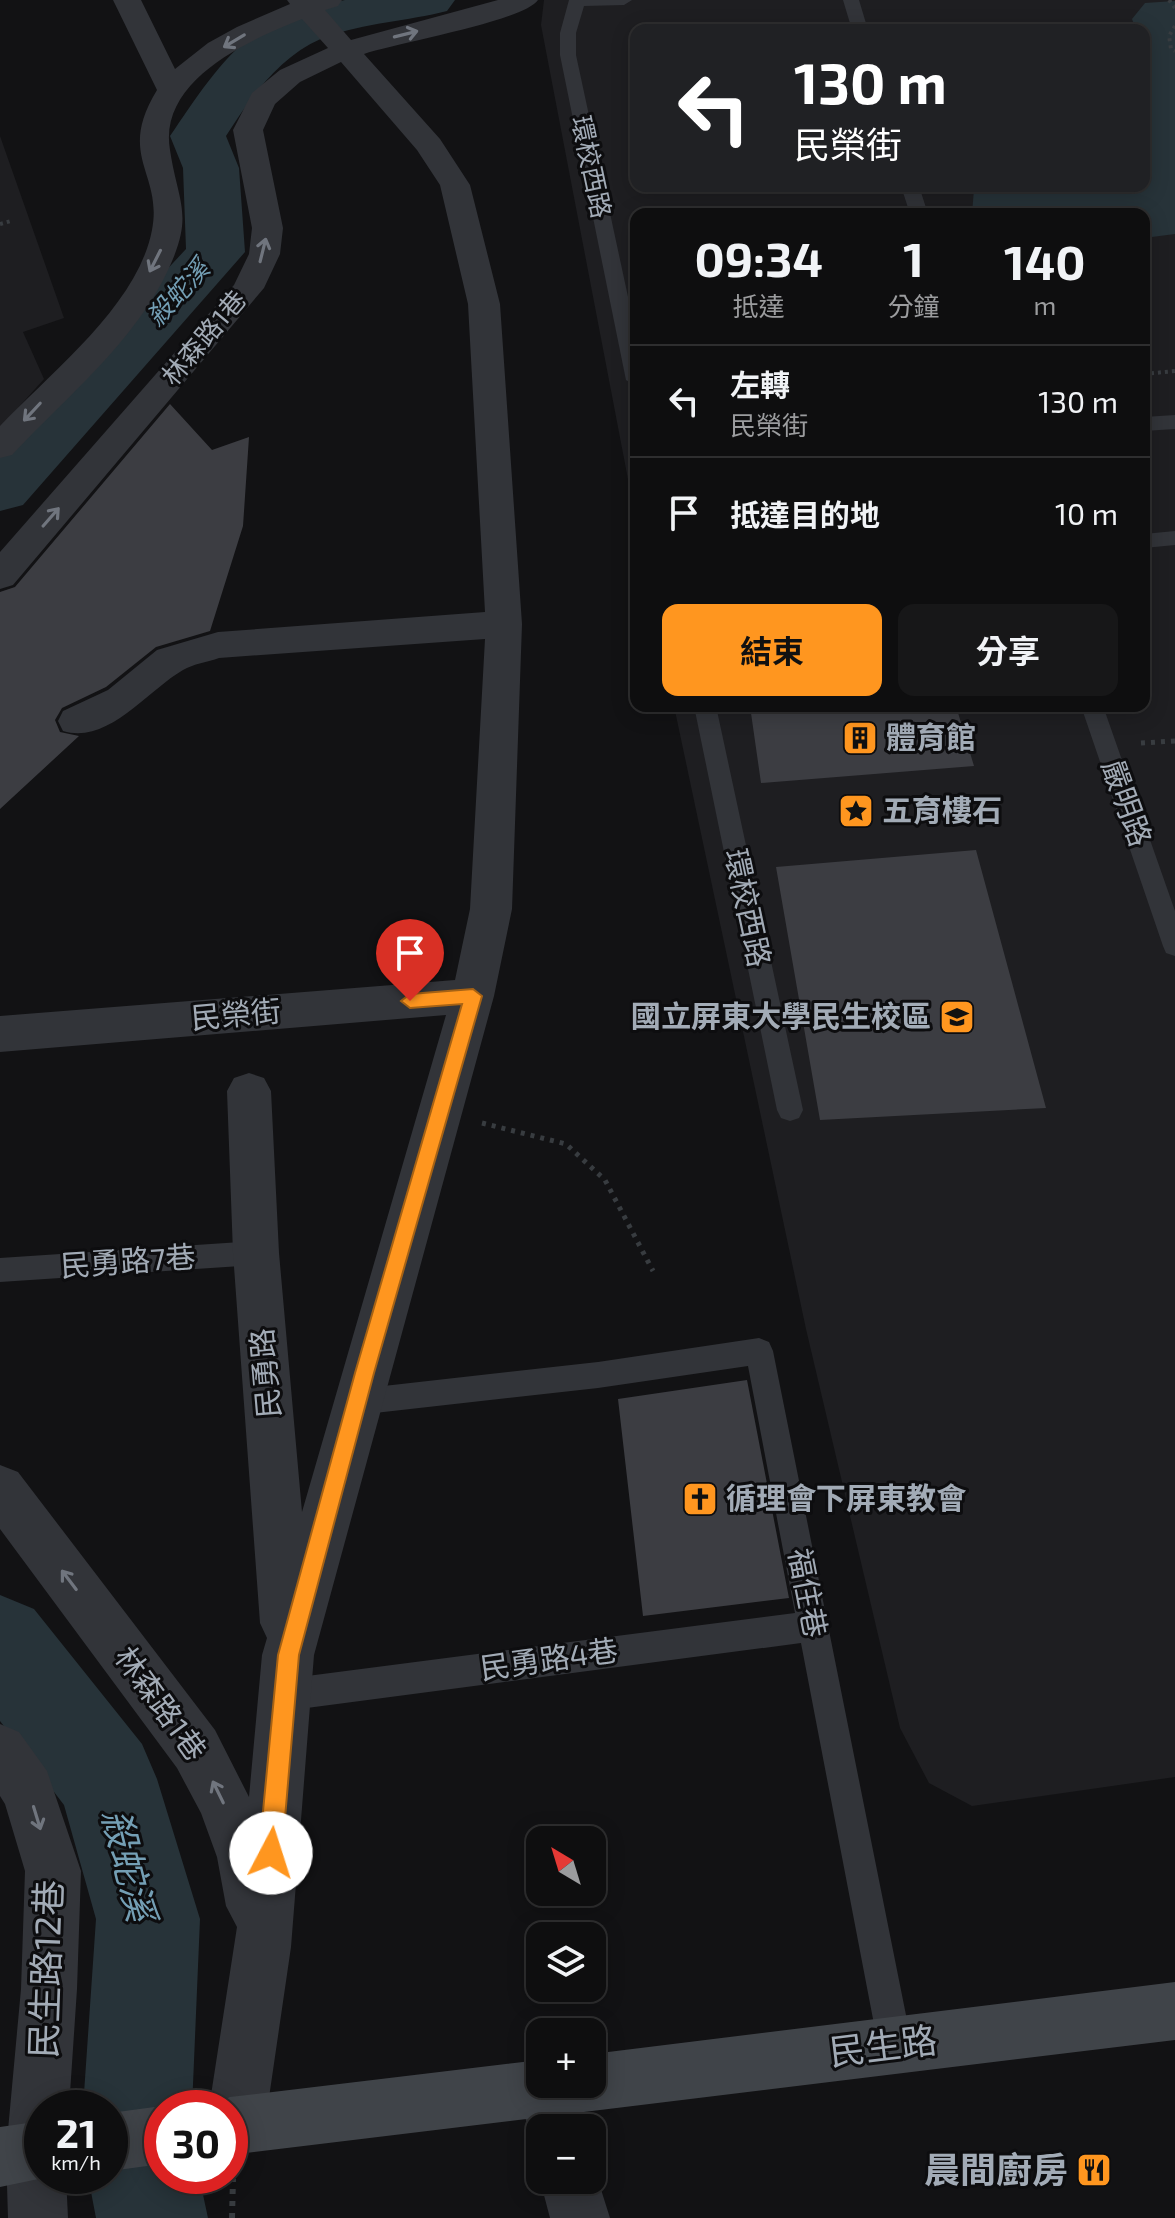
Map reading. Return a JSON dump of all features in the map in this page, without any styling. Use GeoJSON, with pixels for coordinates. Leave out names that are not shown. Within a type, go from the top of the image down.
{"type":"FeatureCollection","features":[{"type":"Feature","properties":{"kind":"street"},"geometry":{"type":"LineString","coordinates":[[127,0],[170,88]]}},
{"type":"Feature","properties":{"kind":"street","name":"林森路1巷"},"geometry":{"type":"LineString","coordinates":[[0,576],[248,288],[266,250],[267,219],[247,132],[258,106],[275,88],[345,49],[476,17],[524,0]]}},
{"type":"Feature","properties":{"kind":"street"},"geometry":{"type":"LineString","coordinates":[[0,447],[134,303],[165,242],[169,201],[153,140],[155,125],[170,88],[192,68],[224,47],[311,2],[345,49],[429,145],[455,185],[484,304],[504,624],[491,909],[473,996]]}},
{"type":"Feature","properties":{"kind":"street"},"geometry":{"type":"LineString","coordinates":[[77,721],[121,700],[170,660],[218,645],[504,624]]}},
{"type":"Feature","properties":{"kind":"street","name":"民榮街"},"geometry":{"type":"LineString","coordinates":[[0,1034],[473,996]]}},
{"type":"Feature","properties":{"kind":"street","name":"民勇路"},"geometry":{"type":"LineString","coordinates":[[286,1675],[357,1402],[473,996]]}},
{"type":"Feature","properties":{"kind":"street","name":"民勇路"},"geometry":{"type":"LineString","coordinates":[[239,2090],[263,1947],[286,1675],[256,1253],[249,1091]]}},
{"type":"Feature","properties":{"kind":"street","name":"林森路1巷"},"geometry":{"type":"LineString","coordinates":[[0,1489],[196,1749],[223,1800],[244,1857],[263,1947]]}},
{"type":"Feature","properties":{"kind":"street","name":"民生路12巷"},"geometry":{"type":"LineString","coordinates":[[0,1751],[28,1790],[53,1871],[49,1989],[35,2090]]}},
{"type":"Feature","properties":{"kind":"street","name":"民生路"},"geometry":{"type":"LineString","coordinates":[[606,2090],[895,2045],[1175,2011]]}},
{"type":"Feature","properties":{"kind":"street","name":"民生路"},"geometry":{"type":"LineString","coordinates":[[248,2125],[546,2098]]}},
{"type":"Feature","properties":{"kind":"street","name":"民生路12巷"},"geometry":{"type":"LineString","coordinates":[[34,2194],[38,2218]]}},
{"type":"Feature","properties":{"kind":"street"},"geometry":{"type":"LineString","coordinates":[[574,2194],[580,2218]]}},
{"type":"Feature","properties":{"kind":"lane","name":"環校西路"},"geometry":{"type":"LineString","coordinates":[[624,0],[577,1],[568,33],[568,55],[630,351]]}},
{"type":"Feature","properties":{"kind":"lane"},"geometry":{"type":"LineString","coordinates":[[851,0],[858,24]]}},
{"type":"Feature","properties":{"kind":"lane"},"geometry":{"type":"LineString","coordinates":[[1150,424],[1175,422]]}},
{"type":"Feature","properties":{"kind":"lane"},"geometry":{"type":"LineString","coordinates":[[1150,540],[1175,538]]}},
{"type":"Feature","properties":{"kind":"lane","name":"環校西路"},"geometry":{"type":"LineString","coordinates":[[706,712],[790,1110]]}},
{"type":"Feature","properties":{"kind":"lane","name":"嚴明路"},"geometry":{"type":"LineString","coordinates":[[1094,712],[1175,946]]}},
{"type":"Feature","properties":{"kind":"lane","name":"民勇路7巷"},"geometry":{"type":"LineString","coordinates":[[0,1270],[256,1253]]}},
{"type":"Feature","properties":{"kind":"lane","name":"福住巷"},"geometry":{"type":"LineString","coordinates":[[357,1402],[598,1375],[759,1351],[895,2045]]}},
{"type":"Feature","properties":{"kind":"lane","name":"民勇路4巷"},"geometry":{"type":"LineString","coordinates":[[286,1675],[379,1685],[813,1626]]}},
{"type":"Feature","properties":{"kind":"path"},"geometry":{"type":"LineString","coordinates":[[1169,0],[1175,8]]}},
{"type":"Feature","properties":{"kind":"path"},"geometry":{"type":"LineString","coordinates":[[1175,26],[1169,36],[1171,49],[1175,51]]}},
{"type":"Feature","properties":{"kind":"path"},"geometry":{"type":"LineString","coordinates":[[0,224],[11,221]]}},
{"type":"Feature","properties":{"kind":"path"},"geometry":{"type":"LineString","coordinates":[[1150,373],[1175,371]]}},
{"type":"Feature","properties":{"kind":"path"},"geometry":{"type":"LineString","coordinates":[[1140,744],[1175,741]]}},
{"type":"Feature","properties":{"kind":"path"},"geometry":{"type":"LineString","coordinates":[[438,1113],[566,1144],[605,1180],[653,1271]]}},
{"type":"Feature","properties":{"kind":"shaded area","name":"國立屏東大學民生校區"},"geometry":{"type":"Polygon","coordinates":[[[544,0],[1175,0],[1175,1777],[972,1806],[929,1783],[900,1728],[806,1329],[675,712],[1150,712],[1150,208],[630,208],[630,490],[541,25],[544,0]]]}},
{"type":"Feature","properties":{"kind":"shaded area"},"geometry":{"type":"Polygon","coordinates":[[[1175,1],[1175,234],[1150,237],[1150,208],[972,208],[974,192],[1150,192],[1150,24],[1134,24],[1132,19],[1145,3],[1175,1]]]}},
{"type":"Feature","properties":{"kind":"shaded area"},"geometry":{"type":"Polygon","coordinates":[[[0,136],[64,318],[23,332],[44,379],[0,428],[0,136]]]}},
{"type":"Feature","properties":{"kind":"building"},"geometry":{"type":"Polygon","coordinates":[[[170,404],[212,450],[249,437],[243,526],[210,631],[156,647],[106,687],[62,708],[55,720],[60,732],[79,736],[0,809],[0,592],[15,587],[170,404]]]}},
{"type":"Feature","properties":{"kind":"building","name":"體育館"},"geometry":{"type":"Polygon","coordinates":[[[751,712],[958,712],[974,766],[761,783],[751,712]]]}},
{"type":"Feature","properties":{"kind":"building"},"geometry":{"type":"Polygon","coordinates":[[[976,850],[1046,1108],[820,1120],[776,867],[976,850]]]}},
{"type":"Feature","properties":{"kind":"building","name":"循理會下屏東教會"},"geometry":{"type":"Polygon","coordinates":[[[747,1380],[789,1598],[643,1616],[618,1399],[747,1380]]]}},
{"type":"Feature","properties":{"kind":"waterway","name":"殺蛇溪"},"geometry":{"type":"LineString","coordinates":[[0,489],[216,252],[211,168],[198,136],[245,73],[275,44],[306,26],[429,0]]}},
{"type":"Feature","properties":{"kind":"waterway","name":"殺蛇溪"},"geometry":{"type":"LineString","coordinates":[[0,1643],[107,1779],[148,1919],[136,2138],[152,2218]]}},
{"type":"Feature","properties":{"kind":"place","name":"體育館"},"geometry":{"type":"Point","coordinates":[860,738]}},
{"type":"Feature","properties":{"kind":"place","name":"五育樓石"},"geometry":{"type":"Point","coordinates":[856,811]}},
{"type":"Feature","properties":{"kind":"place","name":"國立屏東大學民生校區"},"geometry":{"type":"Point","coordinates":[957,1017]}},
{"type":"Feature","properties":{"kind":"place","name":"循理會下屏東教會"},"geometry":{"type":"Point","coordinates":[700,1499]}},
{"type":"Feature","properties":{"kind":"place","name":"晨間廚房"},"geometry":{"type":"Point","coordinates":[1094,2170]}},
{"type":"Feature","properties":{"kind":"route"},"geometry":{"type":"LineString","coordinates":[[271,1853],[288,1655],[473,996],[410,1001]]}}]}
